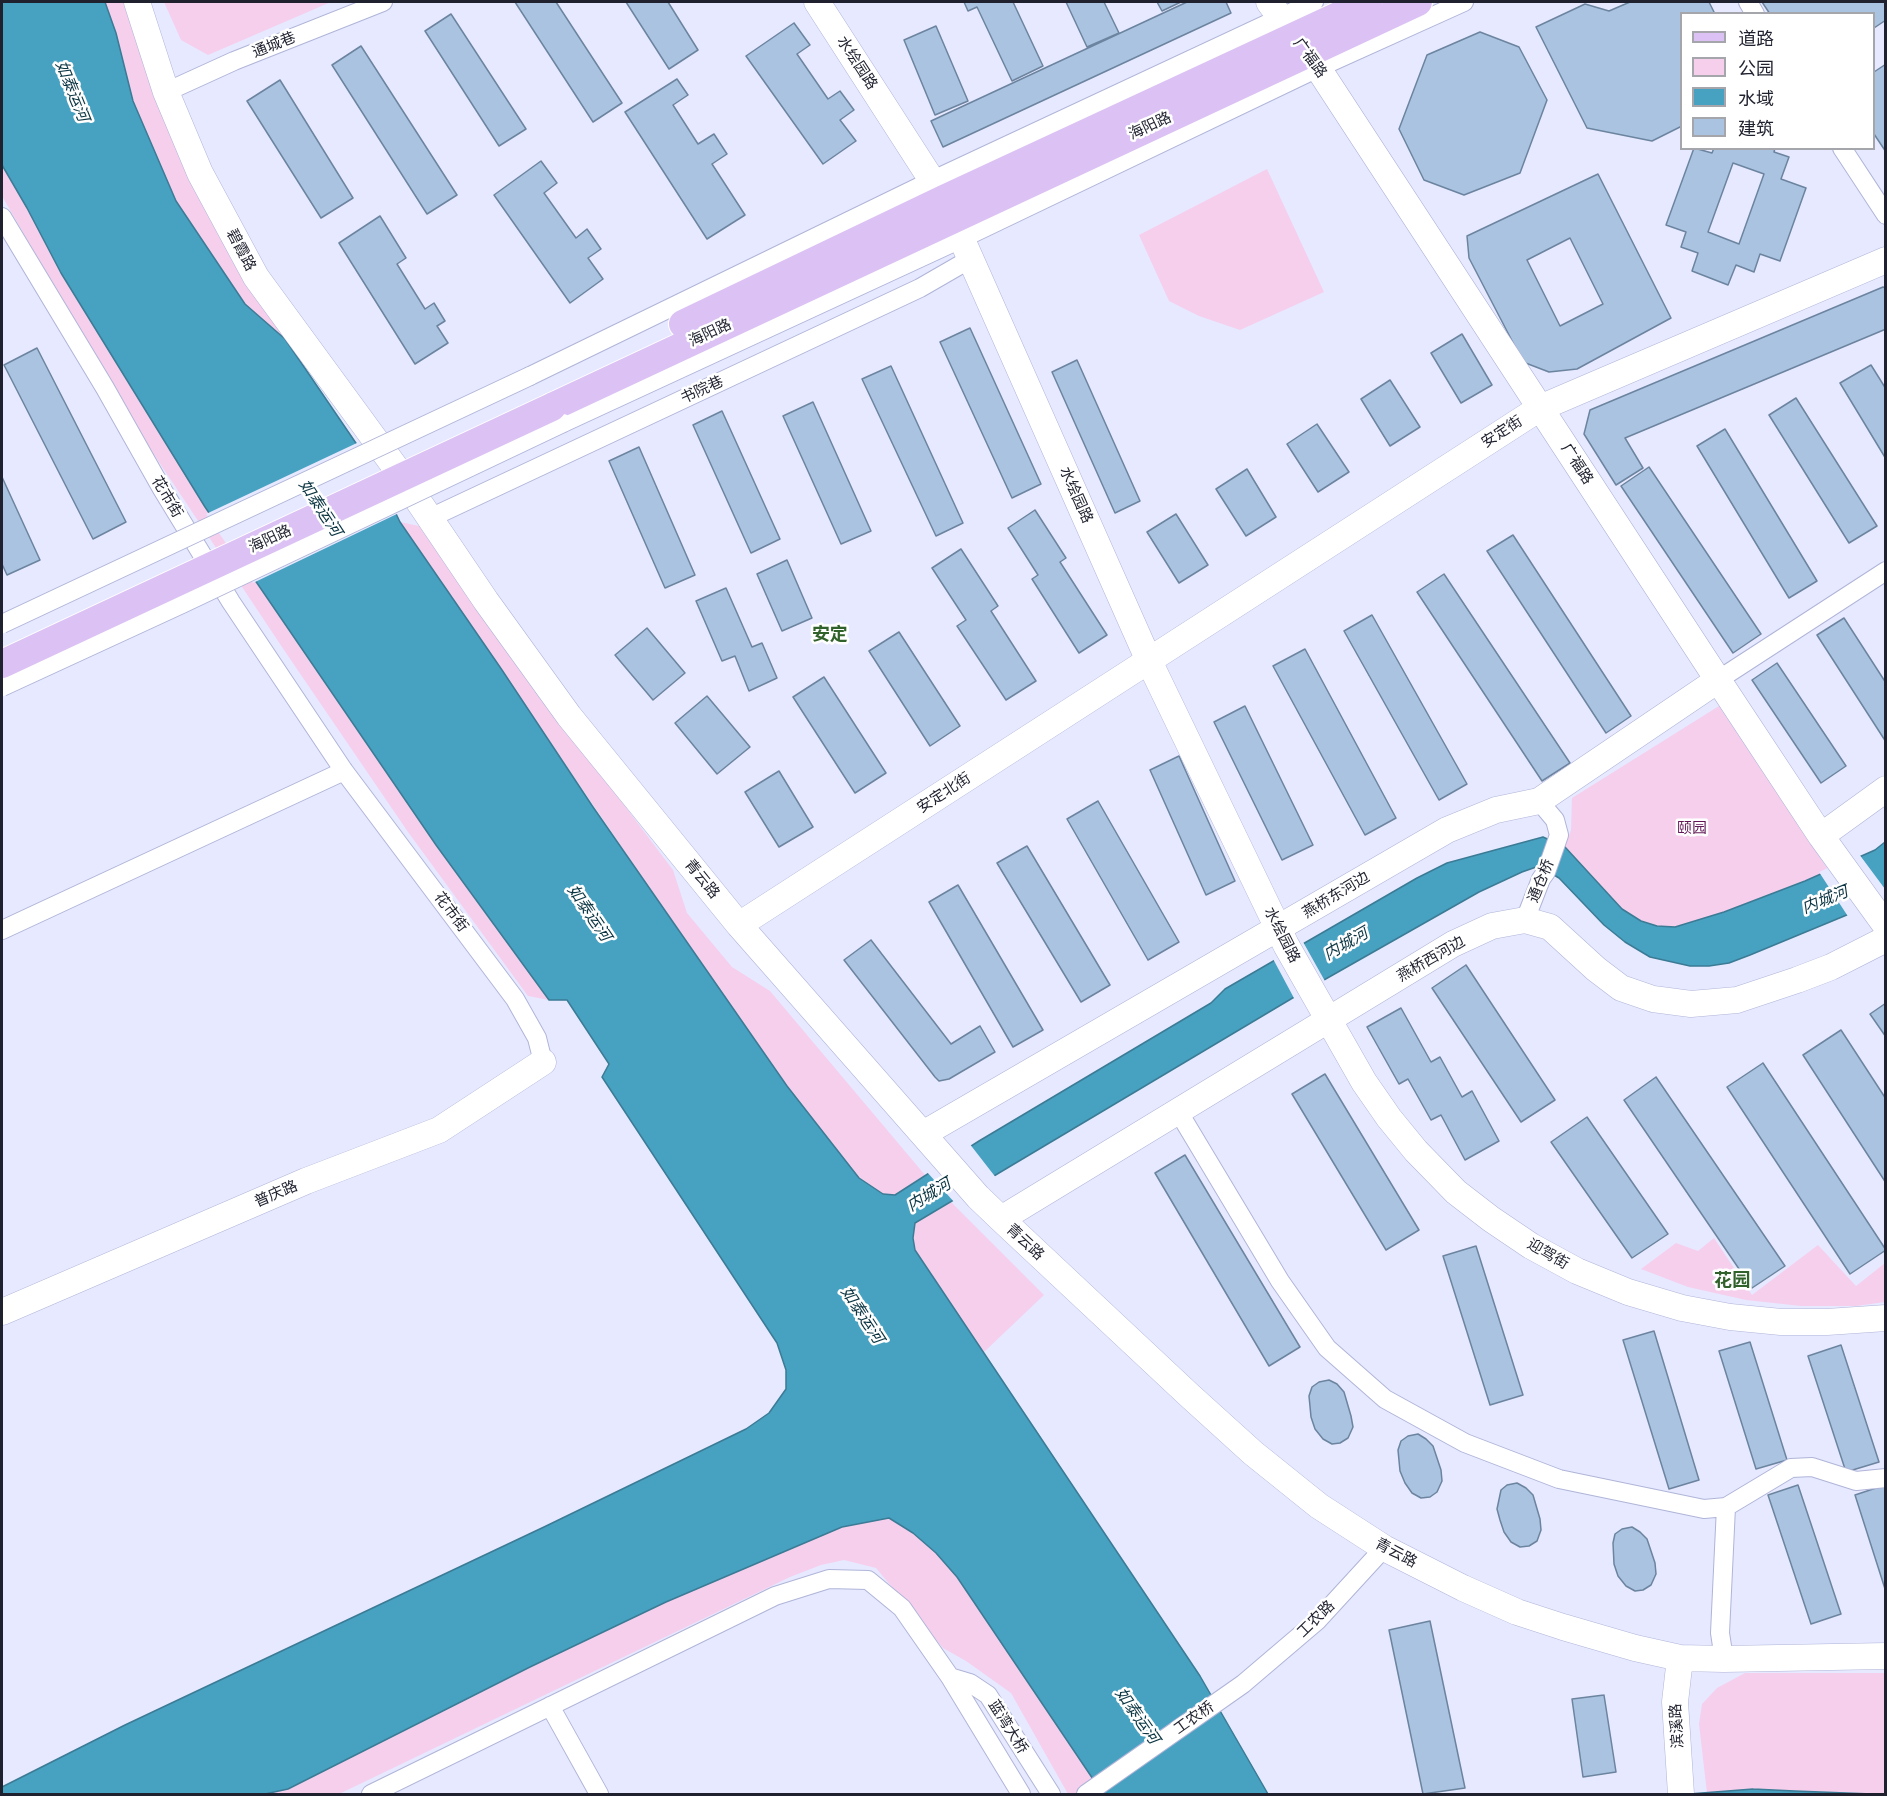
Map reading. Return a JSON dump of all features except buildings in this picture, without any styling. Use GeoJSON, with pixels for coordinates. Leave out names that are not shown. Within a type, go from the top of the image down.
{"type":"FeatureCollection","features":[{"type":"Feature","properties":{"kind":"main road","name":"海阳路"},"geometry":{"type":"LineString","coordinates":[[2,646],[953,219],[1293,35],[1368,2]]}},
{"type":"Feature","properties":{"kind":"main road","name":"海阳路"},"geometry":{"type":"LineString","coordinates":[[1293,35],[1418,2]]}},
{"type":"Feature","properties":{"kind":"main road","name":"海阳路"},"geometry":{"type":"LineString","coordinates":[[2,664],[546,400]]}},
{"type":"Feature","properties":{"kind":"street","name":"碧霞路"},"geometry":{"type":"LineString","coordinates":[[138,2],[166,92],[200,173],[256,277],[398,471]]}},
{"type":"Feature","properties":{"kind":"street","name":"通城巷"},"geometry":{"type":"LineString","coordinates":[[166,92],[234,61],[383,2]]}},
{"type":"Feature","properties":{"kind":"street","name":"水绘园路"},"geometry":{"type":"LineString","coordinates":[[817,2],[953,219],[1149,661],[1282,937],[1322,1010]]}},
{"type":"Feature","properties":{"kind":"street"},"geometry":{"type":"LineString","coordinates":[[1293,35],[1314,2]]}},
{"type":"Feature","properties":{"kind":"street"},"geometry":{"type":"LineString","coordinates":[[2,624],[546,400],[953,219],[1293,35],[1464,2]]}},
{"type":"Feature","properties":{"kind":"street","name":"广福路"},"geometry":{"type":"LineString","coordinates":[[1293,35],[1821,836],[1881,920]]}},
{"type":"Feature","properties":{"kind":"street"},"geometry":{"type":"LineString","coordinates":[[1843,150],[1886,215]]}},
{"type":"Feature","properties":{"kind":"street","name":"花市街"},"geometry":{"type":"LineString","coordinates":[[2,217],[218,581],[344,771],[515,999],[537,1038],[543,1062]]}},
{"type":"Feature","properties":{"kind":"street","name":"书院巷"},"geometry":{"type":"LineString","coordinates":[[430,518],[920,288],[953,219]]}},
{"type":"Feature","properties":{"kind":"street","name":"安定街"},"geometry":{"type":"LineString","coordinates":[[1149,661],[1540,408],[1886,260]]}},
{"type":"Feature","properties":{"kind":"street"},"geometry":{"type":"LineString","coordinates":[[2,687],[203,594],[546,400]]}},
{"type":"Feature","properties":{"kind":"street","name":"青云路"},"geometry":{"type":"LineString","coordinates":[[398,471],[486,601],[569,716],[739,925],[978,1197],[1253,1453],[1319,1506],[1384,1548],[1463,1588],[1517,1612],[1635,1648],[1680,1658],[1886,1656]]}},
{"type":"Feature","properties":{"kind":"street"},"geometry":{"type":"LineString","coordinates":[[1718,680],[1886,571]]}},
{"type":"Feature","properties":{"kind":"street","name":"安定北街"},"geometry":{"type":"LineString","coordinates":[[739,925],[1149,661]]}},
{"type":"Feature","properties":{"kind":"street","name":"燕桥东河边"},"geometry":{"type":"LineString","coordinates":[[923,1134],[1282,937],[1447,830],[1496,810],[1539,801],[1718,680]]}},
{"type":"Feature","properties":{"kind":"street"},"geometry":{"type":"LineString","coordinates":[[2,930],[344,771]]}},
{"type":"Feature","properties":{"kind":"street"},"geometry":{"type":"LineString","coordinates":[[1821,836],[1886,789]]}},
{"type":"Feature","properties":{"kind":"street","name":"通仓桥"},"geometry":{"type":"LineString","coordinates":[[1525,920],[1559,835],[1555,820],[1539,801]]}},
{"type":"Feature","properties":{"kind":"street","name":"燕桥西河边"},"geometry":{"type":"LineString","coordinates":[[1001,1219],[1178,1111],[1322,1010],[1492,926],[1525,920],[1550,927],[1596,969],[1621,988],[1653,999],[1691,1004],[1737,1000],[1797,980],[1831,967],[1886,939]]}},
{"type":"Feature","properties":{"kind":"street","name":"迎驾街"},"geometry":{"type":"LineString","coordinates":[[1322,1010],[1364,1082],[1416,1151],[1456,1192],[1531,1246],[1577,1271],[1628,1292],[1682,1308],[1730,1317],[1793,1322],[1860,1321],[1886,1318]]}},
{"type":"Feature","properties":{"kind":"street","name":"普庆路"},"geometry":{"type":"LineString","coordinates":[[2,1312],[306,1181],[439,1130],[543,1062]]}},
{"type":"Feature","properties":{"kind":"street"},"geometry":{"type":"LineString","coordinates":[[1178,1111],[1280,1281],[1327,1348],[1385,1399],[1465,1443],[1559,1479],[1704,1509],[1726,1507],[1791,1468],[1812,1467],[1856,1481],[1886,1478]]}},
{"type":"Feature","properties":{"kind":"street"},"geometry":{"type":"LineString","coordinates":[[1724,1659],[1720,1633],[1726,1507]]}},
{"type":"Feature","properties":{"kind":"street","name":"工农路"},"geometry":{"type":"LineString","coordinates":[[1243,1684],[1317,1621],[1384,1548]]}},
{"type":"Feature","properties":{"kind":"street"},"geometry":{"type":"LineString","coordinates":[[371,1794],[775,1596],[829,1579],[868,1580],[902,1608],[950,1677],[1022,1794]]}},
{"type":"Feature","properties":{"kind":"street","name":"滨溪路"},"geometry":{"type":"LineString","coordinates":[[1680,1658],[1675,1702],[1681,1794]]}},
{"type":"Feature","properties":{"kind":"street","name":"蓝湾大桥"},"geometry":{"type":"LineString","coordinates":[[950,1677],[970,1683],[988,1695],[1051,1794]]}},
{"type":"Feature","properties":{"kind":"street","name":"工农桥"},"geometry":{"type":"LineString","coordinates":[[1086,1794],[1243,1684]]}},
{"type":"Feature","properties":{"kind":"street"},"geometry":{"type":"LineString","coordinates":[[550,1706],[599,1794]]}},
{"type":"Feature","properties":{"kind":"green space"},"geometry":{"type":"Polygon","coordinates":[[[105,2],[128,2],[221,238],[285,339],[245,304],[176,201],[133,101],[116,33],[105,2]]]}},
{"type":"Feature","properties":{"kind":"green space"},"geometry":{"type":"Polygon","coordinates":[[[164,2],[331,2],[208,55],[181,40],[164,2]]]}},
{"type":"Feature","properties":{"kind":"green space"},"geometry":{"type":"Polygon","coordinates":[[[2,165],[61,273],[205,507],[436,845],[549,1000],[528,996],[408,832],[127,414],[2,196],[2,165]]]}},
{"type":"Feature","properties":{"kind":"green space"},"geometry":{"type":"Polygon","coordinates":[[[1267,169],[1324,292],[1240,330],[1199,316],[1169,301],[1139,235],[1267,169]]]}},
{"type":"Feature","properties":{"kind":"green space"},"geometry":{"type":"Polygon","coordinates":[[[400,522],[419,526],[517,663],[673,870],[687,913],[732,967],[770,991],[925,1175],[895,1195],[883,1194],[859,1178],[787,1086],[400,522]]]}},
{"type":"Feature","properties":{"kind":"green space","name":"颐园"},"geometry":{"type":"Polygon","coordinates":[[[1719,706],[1829,871],[1724,912],[1675,927],[1657,926],[1641,921],[1622,909],[1565,847],[1571,830],[1572,798],[1719,706]]]}},
{"type":"Feature","properties":{"kind":"green space"},"geometry":{"type":"Polygon","coordinates":[[[951,1202],[1044,1295],[983,1353],[915,1250],[913,1238],[915,1223],[951,1202]]]}},
{"type":"Feature","properties":{"kind":"green space"},"geometry":{"type":"Polygon","coordinates":[[[1714,1238],[1752,1295],[1818,1245],[1856,1286],[1885,1263],[1885,1302],[1856,1306],[1801,1306],[1746,1300],[1688,1287],[1641,1269],[1676,1243],[1698,1251],[1714,1238]]]}},
{"type":"Feature","properties":{"kind":"green space"},"geometry":{"type":"Polygon","coordinates":[[[889,1518],[913,1533],[936,1553],[957,1577],[1103,1794],[1068,1794],[1011,1693],[966,1661],[943,1648],[876,1568],[844,1560],[821,1565],[790,1577],[339,1794],[266,1794],[288,1789],[530,1667],[666,1602],[842,1527],[889,1518]]]}},
{"type":"Feature","properties":{"kind":"green space"},"geometry":{"type":"Polygon","coordinates":[[[1745,1673],[1885,1673],[1885,1794],[1753,1789],[1707,1793],[1699,1724],[1702,1704],[1717,1688],[1745,1673]]]}},
{"type":"Feature","properties":{"kind":"water"},"geometry":{"type":"Polygon","coordinates":[[[2,2],[105,2],[116,33],[133,101],[176,201],[245,304],[285,339],[377,474],[400,522],[593,807],[787,1086],[859,1178],[883,1194],[895,1195],[979,1141],[1211,1003],[1225,989],[1447,863],[1543,837],[1565,847],[1622,909],[1641,921],[1657,926],[1675,927],[1724,912],[1805,881],[1875,850],[1885,842],[1885,893],[1854,912],[1729,963],[1709,966],[1690,966],[1650,957],[1625,942],[1604,925],[1559,878],[1539,866],[1522,872],[1479,892],[1301,993],[915,1223],[913,1238],[915,1250],[1200,1676],[1268,1794],[1103,1794],[957,1577],[936,1553],[913,1533],[889,1518],[842,1527],[666,1602],[530,1667],[288,1789],[265,1794],[2,1794],[2,1787],[125,1725],[746,1429],[769,1413],[786,1389],[786,1370],[777,1343],[602,1077],[609,1064],[567,1000],[549,1000],[436,845],[205,507],[61,273],[2,165],[2,2]]]}},
{"type":"Feature","properties":{"kind":"water"},"geometry":{"type":"Polygon","coordinates":[[[1753,1789],[1795,1791],[1872,1794],[1689,1794],[1753,1789]]]}},
{"type":"Feature","properties":{"kind":"pier"},"geometry":{"type":"Polygon","coordinates":[[[359,442],[380,472],[399,513],[253,583],[206,514],[359,442]]]}},
{"type":"Feature","properties":{"kind":"pier"},"geometry":{"type":"Polygon","coordinates":[[[1859,854],[1885,889],[1886,896],[1849,918],[1819,872],[1859,854]]]}},
{"type":"Feature","properties":{"kind":"pier"},"geometry":{"type":"Polygon","coordinates":[[[1302,940],[1326,983],[1295,1000],[1272,957],[1302,940]]]}},
{"type":"Feature","properties":{"kind":"pier"},"geometry":{"type":"Polygon","coordinates":[[[969,1143],[997,1179],[955,1203],[926,1171],[969,1143]]]}},
{"type":"Feature","properties":{"kind":"district","name":"安定"},"geometry":{"type":"Point","coordinates":[830,635]}},
{"type":"Feature","properties":{"kind":"district","name":"花园"},"geometry":{"type":"Point","coordinates":[1732,1281]}},
{"type":"Feature","properties":{"kind":"water label","name":"如泰运河"},"geometry":{"type":"Point","coordinates":[72,91]}},
{"type":"Feature","properties":{"kind":"water label","name":"如泰运河"},"geometry":{"type":"Point","coordinates":[320,508]}},
{"type":"Feature","properties":{"kind":"water label","name":"内城河"},"geometry":{"type":"Point","coordinates":[1825,900]}},
{"type":"Feature","properties":{"kind":"water label","name":"如泰运河"},"geometry":{"type":"Point","coordinates":[589,913]}},
{"type":"Feature","properties":{"kind":"water label","name":"内城河"},"geometry":{"type":"Point","coordinates":[1346,944]}},
{"type":"Feature","properties":{"kind":"water label","name":"内城河"},"geometry":{"type":"Point","coordinates":[929,1195]}},
{"type":"Feature","properties":{"kind":"water label","name":"如泰运河"},"geometry":{"type":"Point","coordinates":[862,1315]}},
{"type":"Feature","properties":{"kind":"water label","name":"如泰运河"},"geometry":{"type":"Point","coordinates":[1137,1716]}}]}
